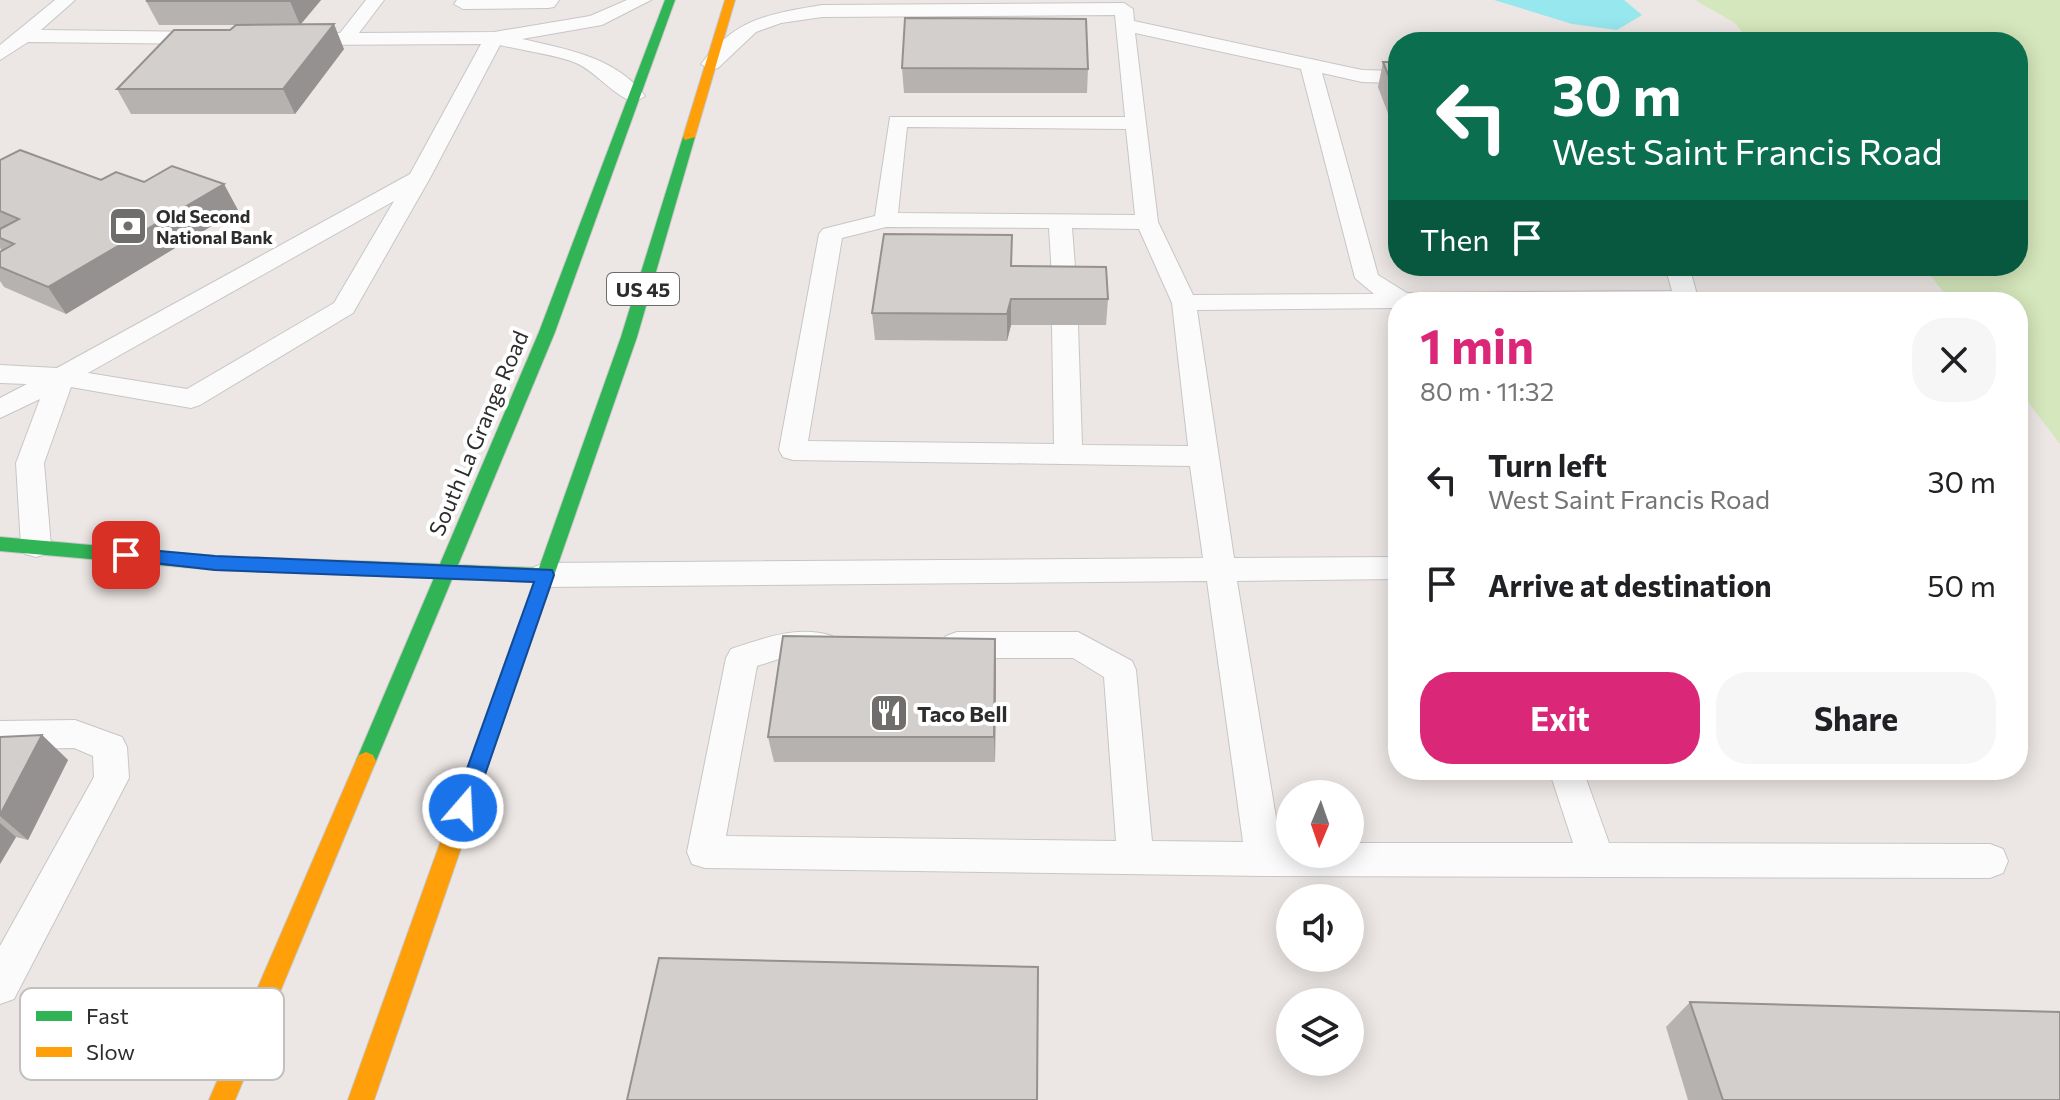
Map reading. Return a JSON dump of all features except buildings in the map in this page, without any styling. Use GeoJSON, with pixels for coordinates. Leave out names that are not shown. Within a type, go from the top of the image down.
{"type":"FeatureCollection","features":[{"type":"Feature","properties":{"kind":"main road","name":"South La Grange Road"},"geometry":{"type":"LineString","coordinates":[[270,988],[547,332],[670,0]]}},
{"type":"Feature","properties":{"kind":"main road","name":"US 45"},"geometry":{"type":"LineString","coordinates":[[361,1100],[629,337],[730,0]]}},
{"type":"Feature","properties":{"kind":"main road"},"geometry":{"type":"LineString","coordinates":[[12,546],[215,563],[545,575]]}},
{"type":"Feature","properties":{"kind":"main road","name":"South La Grange Road"},"geometry":{"type":"LineString","coordinates":[[222,1100],[230,1080]]}},
{"type":"Feature","properties":{"kind":"lane"},"geometry":{"type":"LineString","coordinates":[[0,54],[66,0]]}},
{"type":"Feature","properties":{"kind":"lane"},"geometry":{"type":"LineString","coordinates":[[344,40],[375,0]]}},
{"type":"Feature","properties":{"kind":"lane"},"geometry":{"type":"LineString","coordinates":[[439,41],[464,2],[548,3],[550,0]]}},
{"type":"Feature","properties":{"kind":"lane"},"geometry":{"type":"LineString","coordinates":[[283,39],[439,41],[494,38],[595,21],[642,0]]}},
{"type":"Feature","properties":{"kind":"lane"},"geometry":{"type":"LineString","coordinates":[[775,0],[822,11]]}},
{"type":"Feature","properties":{"kind":"lane"},"geometry":{"type":"LineString","coordinates":[[711,64],[749,28],[777,18],[878,5],[1123,12],[1310,65],[1362,76],[1388,77]]}},
{"type":"Feature","properties":{"kind":"lane"},"geometry":{"type":"LineString","coordinates":[[1123,12],[1147,222],[1184,303],[1203,456],[1264,859]]}},
{"type":"Feature","properties":{"kind":"lane"},"geometry":{"type":"LineString","coordinates":[[23,36],[222,38]]}},
{"type":"Feature","properties":{"kind":"lane"},"geometry":{"type":"LineString","coordinates":[[494,38],[582,59],[611,76],[635,96]]}},
{"type":"Feature","properties":{"kind":"lane"},"geometry":{"type":"LineString","coordinates":[[0,374],[61,377],[191,399],[344,308],[419,178],[494,38]]}},
{"type":"Feature","properties":{"kind":"lane"},"geometry":{"type":"LineString","coordinates":[[1310,65],[1367,278],[1389,292]]}},
{"type":"Feature","properties":{"kind":"lane"},"geometry":{"type":"LineString","coordinates":[[886,220],[897,121],[1136,123]]}},
{"type":"Feature","properties":{"kind":"lane"},"geometry":{"type":"LineString","coordinates":[[0,409],[419,178]]}},
{"type":"Feature","properties":{"kind":"lane"},"geometry":{"type":"LineString","coordinates":[[1147,222],[886,220],[831,234],[793,450],[1203,456]]}},
{"type":"Feature","properties":{"kind":"lane"},"geometry":{"type":"LineString","coordinates":[[1060,221],[1065,293]]}},
{"type":"Feature","properties":{"kind":"lane"},"geometry":{"type":"LineString","coordinates":[[1184,303],[1388,302]]}},
{"type":"Feature","properties":{"kind":"lane"},"geometry":{"type":"LineString","coordinates":[[1065,325],[1068,454]]}},
{"type":"Feature","properties":{"kind":"lane"},"geometry":{"type":"LineString","coordinates":[[12,546],[30,463],[61,377]]}},
{"type":"Feature","properties":{"kind":"lane"},"geometry":{"type":"LineString","coordinates":[[545,575],[1388,568]]}},
{"type":"Feature","properties":{"kind":"lane"},"geometry":{"type":"LineString","coordinates":[[845,645],[782,645],[742,658],[705,852],[1264,859],[1990,861]]}},
{"type":"Feature","properties":{"kind":"lane"},"geometry":{"type":"LineString","coordinates":[[922,645],[1078,645],[1120,670],[1135,857]]}},
{"type":"Feature","properties":{"kind":"lane"},"geometry":{"type":"LineString","coordinates":[[0,735],[75,734],[110,747],[112,778],[0,985]]}},
{"type":"Feature","properties":{"kind":"lane"},"geometry":{"type":"LineString","coordinates":[[1569,780],[1596,859]]}},
{"type":"Feature","properties":{"kind":"green space"},"geometry":{"type":"Polygon","coordinates":[[[1695,0],[2060,0],[2060,444],[2028,402],[2028,292],[1943,292],[1931,276],[2028,276],[2028,32],[1742,32],[1735,23],[1695,0]]]}},
{"type":"Feature","properties":{"kind":"water"},"geometry":{"type":"Polygon","coordinates":[[[1494,0],[1624,0],[1642,15],[1617,30],[1572,24],[1494,0]]]}},
{"type":"Feature","properties":{"kind":"traffic: fast"},"geometry":{"type":"LineString","coordinates":[[366,761],[547,332],[670,0]]}},
{"type":"Feature","properties":{"kind":"traffic: fast"},"geometry":{"type":"LineString","coordinates":[[469,793],[629,337],[689,137]]}},
{"type":"Feature","properties":{"kind":"traffic: fast"},"geometry":{"type":"LineString","coordinates":[[0,544],[215,563],[545,575]]}},
{"type":"Feature","properties":{"kind":"traffic: slow"},"geometry":{"type":"LineString","coordinates":[[689,137],[730,0]]}},
{"type":"Feature","properties":{"kind":"traffic: slow"},"geometry":{"type":"LineString","coordinates":[[270,988],[366,761]]}},
{"type":"Feature","properties":{"kind":"traffic: slow"},"geometry":{"type":"LineString","coordinates":[[361,1100],[469,793]]}},
{"type":"Feature","properties":{"kind":"traffic: slow"},"geometry":{"type":"LineString","coordinates":[[222,1100],[230,1080]]}},
{"type":"Feature","properties":{"kind":"place","name":"Old Second National Bank"},"geometry":{"type":"Point","coordinates":[128,226]}},
{"type":"Feature","properties":{"kind":"place","name":"Taco Bell"},"geometry":{"type":"Point","coordinates":[889,713]}},
{"type":"Feature","properties":{"kind":"route"},"geometry":{"type":"LineString","coordinates":[[126,555],[215,563],[545,575],[463,808]]}}]}
